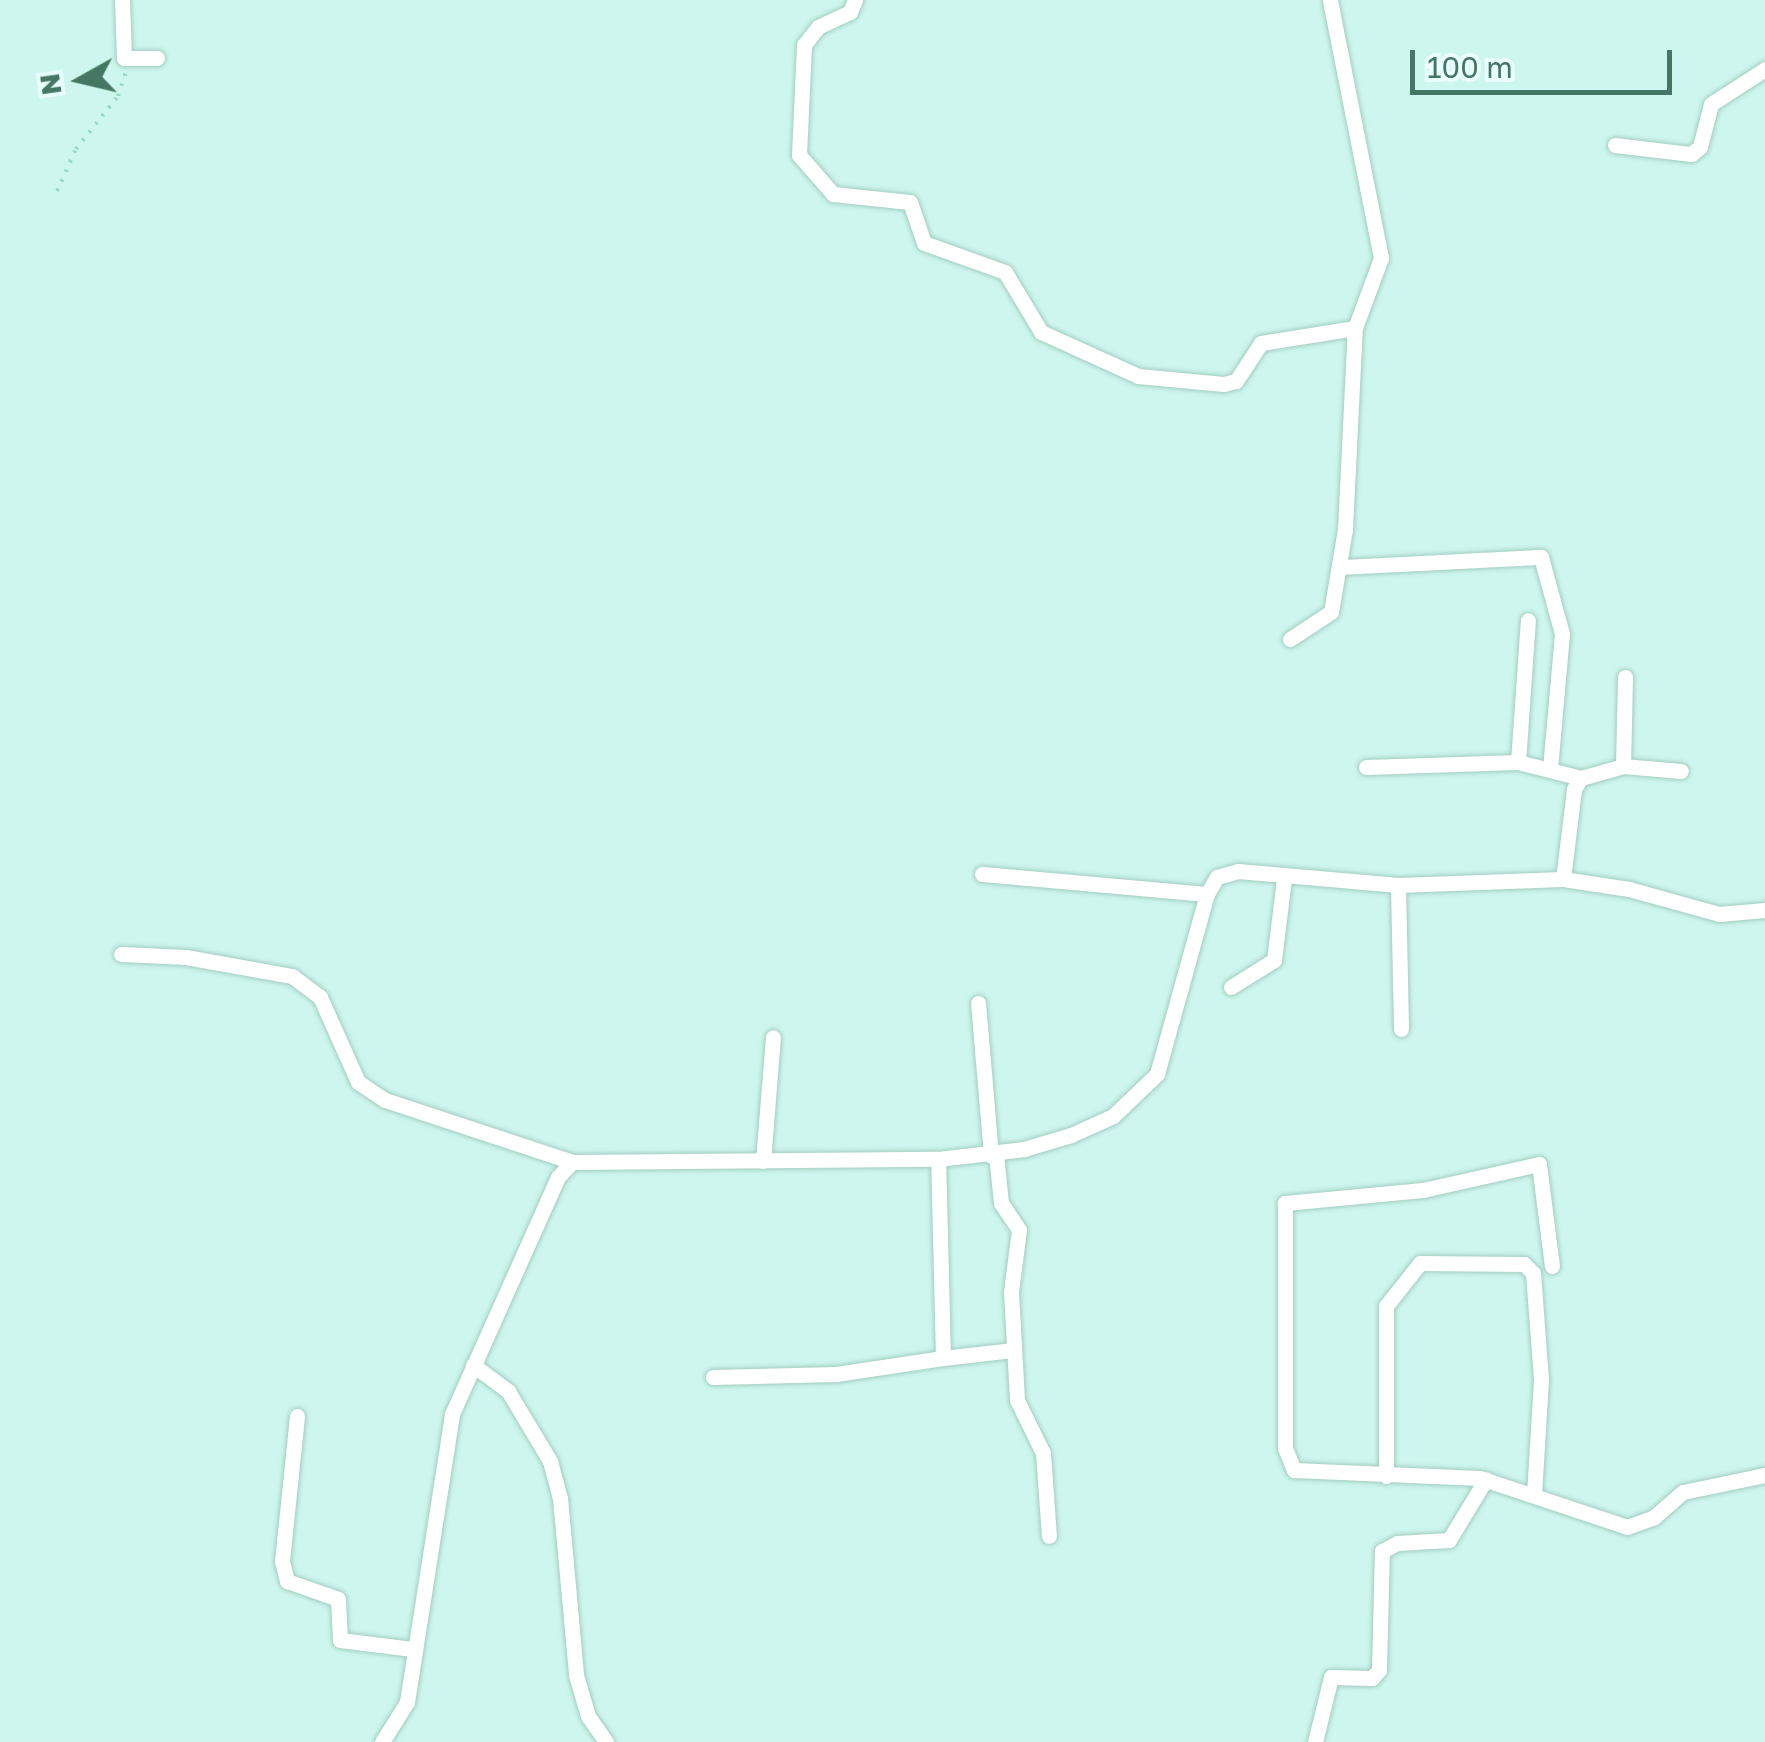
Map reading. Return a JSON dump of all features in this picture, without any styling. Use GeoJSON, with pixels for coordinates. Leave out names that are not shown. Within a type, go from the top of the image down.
{"type":"FeatureCollection","features":[{"type":"Feature","properties":{"kind":"street"},"geometry":{"type":"LineString","coordinates":[[122,0],[128,62],[157,58]]}},
{"type":"Feature","properties":{"kind":"street"},"geometry":{"type":"LineString","coordinates":[[855,0],[850,12],[818,27],[804,45],[799,155],[833,194],[910,202],[924,244],[1006,272],[1040,332],[1138,376],[1224,384],[1236,381],[1261,343],[1356,328]]}},
{"type":"Feature","properties":{"kind":"street"},"geometry":{"type":"LineString","coordinates":[[1290,639],[1332,612],[1341,567],[1356,328],[1381,242],[1330,0]]}},
{"type":"Feature","properties":{"kind":"street"},"geometry":{"type":"LineString","coordinates":[[1615,145],[1692,154],[1700,147],[1711,104],[1765,68]]}},
{"type":"Feature","properties":{"kind":"street"},"geometry":{"type":"LineString","coordinates":[[1341,567],[1530,552],[1541,557],[1562,634],[1550,768]]}},
{"type":"Feature","properties":{"kind":"street"},"geometry":{"type":"LineString","coordinates":[[1518,762],[1528,620]]}},
{"type":"Feature","properties":{"kind":"street"},"geometry":{"type":"LineString","coordinates":[[1623,766],[1625,677]]}},
{"type":"Feature","properties":{"kind":"street"},"geometry":{"type":"LineString","coordinates":[[1366,767],[1518,762],[1581,778],[1623,766],[1681,771]]}},
{"type":"Feature","properties":{"kind":"street"},"geometry":{"type":"LineString","coordinates":[[1562,879],[1574,789],[1581,778]]}},
{"type":"Feature","properties":{"kind":"street"},"geometry":{"type":"LineString","coordinates":[[121,954],[292,976],[320,996],[358,1082],[385,1100],[572,1162],[938,1160],[994,1154],[1071,1135],[1113,1116],[1157,1074],[1206,894],[1217,876],[1238,871],[1284,878],[1398,884],[1562,879],[1629,889],[1719,914],[1765,910]]}},
{"type":"Feature","properties":{"kind":"street"},"geometry":{"type":"LineString","coordinates":[[982,874],[1206,894]]}},
{"type":"Feature","properties":{"kind":"street"},"geometry":{"type":"LineString","coordinates":[[1231,987],[1274,960],[1284,878]]}},
{"type":"Feature","properties":{"kind":"street"},"geometry":{"type":"LineString","coordinates":[[1398,884],[1400,1028]]}},
{"type":"Feature","properties":{"kind":"street"},"geometry":{"type":"LineString","coordinates":[[978,1004],[1001,1204],[1018,1224],[1013,1350],[1019,1409],[1043,1453],[1049,1536]]}},
{"type":"Feature","properties":{"kind":"street"},"geometry":{"type":"LineString","coordinates":[[763,1162],[773,1036]]}},
{"type":"Feature","properties":{"kind":"street"},"geometry":{"type":"LineString","coordinates":[[938,1160],[943,1358]]}},
{"type":"Feature","properties":{"kind":"street"},"geometry":{"type":"LineString","coordinates":[[382,1742],[407,1702],[412,1649],[452,1414],[558,1177],[572,1162]]}},
{"type":"Feature","properties":{"kind":"street"},"geometry":{"type":"LineString","coordinates":[[1552,1266],[1540,1164],[1424,1190],[1285,1203],[1287,1461],[1304,1472],[1486,1480],[1627,1526],[1654,1517],[1683,1492],[1765,1475]]}},
{"type":"Feature","properties":{"kind":"street"},"geometry":{"type":"LineString","coordinates":[[1386,1476],[1386,1306],[1420,1263],[1524,1264],[1533,1274],[1541,1380],[1534,1494]]}},
{"type":"Feature","properties":{"kind":"street"},"geometry":{"type":"LineString","coordinates":[[713,1377],[836,1374],[1013,1350]]}},
{"type":"Feature","properties":{"kind":"street"},"geometry":{"type":"LineString","coordinates":[[473,1365],[508,1391],[550,1461],[576,1675],[588,1716],[606,1742]]}},
{"type":"Feature","properties":{"kind":"street"},"geometry":{"type":"LineString","coordinates":[[298,1416],[282,1561],[287,1581],[338,1599],[338,1636],[345,1643],[412,1649]]}},
{"type":"Feature","properties":{"kind":"street"},"geometry":{"type":"LineString","coordinates":[[1315,1742],[1331,1678],[1372,1678],[1379,1670],[1382,1551],[1397,1542],[1449,1540],[1486,1480]]}},
{"type":"Feature","properties":{"kind":"path"},"geometry":{"type":"LineString","coordinates":[[56,191],[76,149],[118,96],[128,62]]}},
{"type":"Feature","properties":{"kind":"shaded area"},"geometry":{"type":"Polygon","coordinates":[[[0,0],[1765,0],[1765,1742],[0,1742],[0,0]]]}}]}
